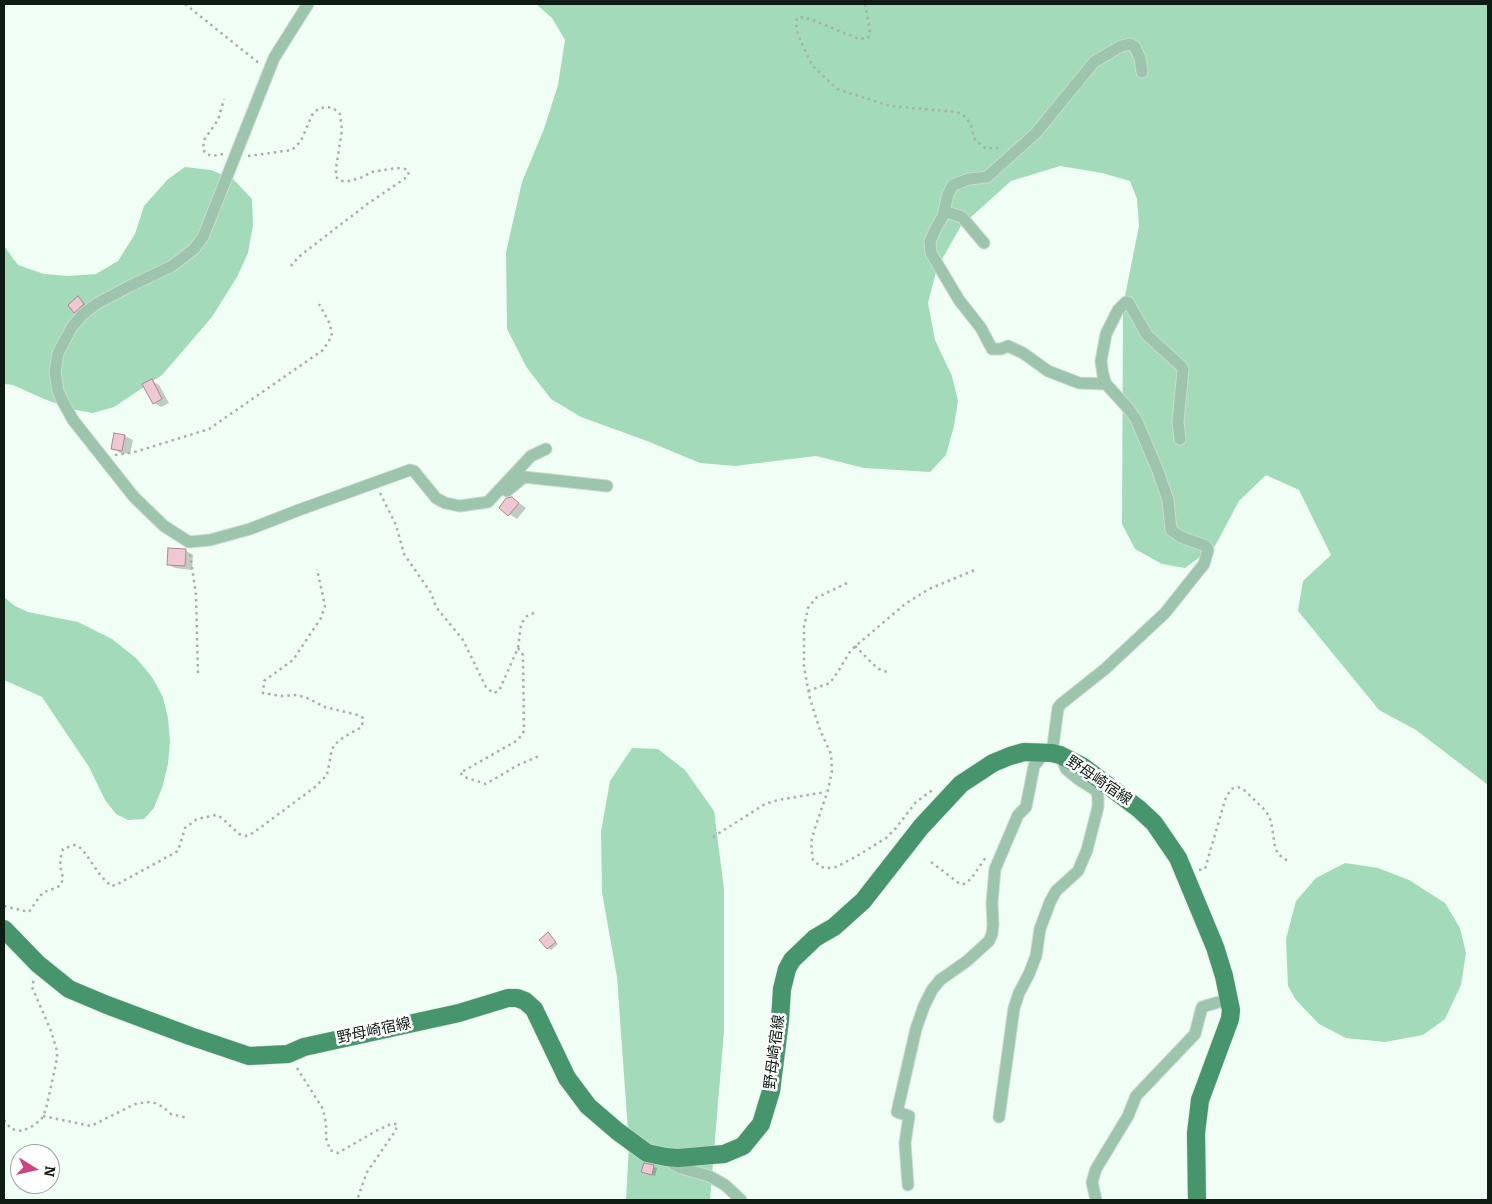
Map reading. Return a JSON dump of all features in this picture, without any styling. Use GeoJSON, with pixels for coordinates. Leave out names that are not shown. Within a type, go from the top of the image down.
{"type":"FeatureCollection","features":[{"type":"Feature","properties":{"kind":"main road","name":"野母崎宿線"},"geometry":{"type":"LineString","coordinates":[[4,929],[41,967],[69,989],[107,1006],[249,1056],[288,1054],[304,1047],[459,1013],[508,998],[517,998],[525,1001],[534,1009],[567,1078],[588,1106],[617,1131],[647,1153],[678,1158],[724,1154],[738,1150],[750,1140],[761,1124],[771,1091],[782,989],[792,960],[815,938],[841,921],[863,901],[920,826],[961,784],[993,763],[1010,756],[1024,752],[1052,753],[1082,766],[1139,809],[1154,823],[1178,858],[1215,947],[1231,1010],[1230,1019],[1200,1100],[1196,1133],[1198,1200]]}},
{"type":"Feature","properties":{"kind":"street"},"geometry":{"type":"LineString","coordinates":[[308,4],[274,58],[212,216],[194,249],[172,266],[96,304],[72,327],[58,353],[55,372],[58,391],[73,420],[140,503],[164,526],[189,542],[210,540],[250,529],[410,470],[414,471],[436,498],[460,506],[497,499],[524,477],[607,486]]}},
{"type":"Feature","properties":{"kind":"street"},"geometry":{"type":"LineString","coordinates":[[1106,384],[1079,383],[1048,371],[1023,353],[1008,346],[992,350],[981,328],[959,300],[931,253],[930,241],[943,216],[948,194],[953,185],[969,179],[987,177],[1036,133],[1094,62],[1121,46],[1130,44],[1135,47],[1140,58],[1142,72]]}},
{"type":"Feature","properties":{"kind":"street"},"geometry":{"type":"LineString","coordinates":[[944,211],[962,218],[984,242]]}},
{"type":"Feature","properties":{"kind":"street"},"geometry":{"type":"LineString","coordinates":[[908,1185],[905,1143],[909,1116],[897,1112],[916,1029],[924,1006],[932,990],[940,980],[967,961],[989,941],[993,924],[992,903],[995,869],[1018,815],[1026,807],[1034,766],[1052,753],[1058,708],[1105,670],[1165,613],[1204,564],[1208,550],[1206,546],[1174,534],[1171,530],[1168,500],[1158,471],[1139,428],[1127,406],[1106,384],[1102,375],[1101,361],[1106,334],[1123,304],[1128,302],[1147,335],[1183,369],[1179,413],[1180,438]]}},
{"type":"Feature","properties":{"kind":"street"},"geometry":{"type":"LineString","coordinates":[[488,502],[531,456],[546,449]]}},
{"type":"Feature","properties":{"kind":"street"},"geometry":{"type":"LineString","coordinates":[[998,1117],[1014,1008],[1036,956],[1040,929],[1050,902],[1056,891],[1078,870],[1087,850],[1098,807],[1097,791],[1078,780],[1052,753]]}},
{"type":"Feature","properties":{"kind":"street"},"geometry":{"type":"LineString","coordinates":[[1096,1200],[1092,1182],[1096,1169],[1128,1116],[1136,1096],[1195,1034],[1202,1007],[1229,998]]}},
{"type":"Feature","properties":{"kind":"street"},"geometry":{"type":"LineString","coordinates":[[666,1157],[673,1164],[681,1168],[709,1176],[724,1185],[741,1200]]}},
{"type":"Feature","properties":{"kind":"path"},"geometry":{"type":"LineString","coordinates":[[185,4],[269,70]]}},
{"type":"Feature","properties":{"kind":"path"},"geometry":{"type":"LineString","coordinates":[[866,4],[870,30],[868,38],[859,39],[810,19],[797,18],[798,35],[812,65],[837,89],[890,106],[957,112],[966,117],[971,125],[975,140],[985,148],[1006,148],[1015,152]]}},
{"type":"Feature","properties":{"kind":"path"},"geometry":{"type":"LineString","coordinates":[[224,99],[218,120],[204,140],[203,149],[212,156],[221,156],[228,150],[234,140],[242,136]]}},
{"type":"Feature","properties":{"kind":"path"},"geometry":{"type":"LineString","coordinates":[[234,158],[292,150],[301,141],[312,115],[318,109],[326,107],[333,108],[340,114],[342,130],[336,177],[342,181],[350,181],[371,172],[398,168],[410,172],[407,177],[358,211],[301,255],[292,264],[291,270]]}},
{"type":"Feature","properties":{"kind":"path"},"geometry":{"type":"LineString","coordinates":[[102,457],[135,452],[209,429],[316,356],[323,350],[332,336],[330,324],[319,304]]}},
{"type":"Feature","properties":{"kind":"path"},"geometry":{"type":"LineString","coordinates":[[375,482],[396,525],[404,554],[431,592],[436,607],[463,640],[486,687],[492,692],[499,691],[518,648],[521,624],[527,616],[536,612]]}},
{"type":"Feature","properties":{"kind":"path"},"geometry":{"type":"LineString","coordinates":[[189,542],[196,595],[198,677]]}},
{"type":"Feature","properties":{"kind":"path"},"geometry":{"type":"LineString","coordinates":[[808,691],[830,683],[851,650],[905,604],[929,589],[977,569]]}},
{"type":"Feature","properties":{"kind":"path"},"geometry":{"type":"LineString","coordinates":[[4,906],[29,912],[44,892],[60,885],[63,878],[60,866],[63,849],[71,846],[82,849],[101,876],[111,886],[116,885],[178,851],[185,828],[197,819],[216,815],[222,818],[239,834],[246,836],[253,833],[315,787],[327,775],[334,745],[360,728],[363,718],[325,707],[297,695],[281,696],[263,693],[264,682],[293,660],[321,618],[325,606],[317,570]]}},
{"type":"Feature","properties":{"kind":"path"},"geometry":{"type":"LineString","coordinates":[[847,584],[816,598],[808,608],[804,627],[804,667],[808,691],[820,730],[831,754],[832,772],[814,831],[813,860],[817,864],[828,868],[836,867],[886,838],[916,802],[933,789],[950,783],[961,784]]}},
{"type":"Feature","properties":{"kind":"path"},"geometry":{"type":"LineString","coordinates":[[855,646],[879,669],[890,672]]}},
{"type":"Feature","properties":{"kind":"path"},"geometry":{"type":"LineString","coordinates":[[518,648],[523,655],[524,731],[518,740],[460,773],[467,778],[486,784],[518,765],[539,756]]}},
{"type":"Feature","properties":{"kind":"path"},"geometry":{"type":"LineString","coordinates":[[1178,858],[1196,869],[1205,869],[1225,800],[1232,789],[1238,787],[1244,790],[1266,812],[1271,820],[1275,847],[1278,854],[1289,862]]}},
{"type":"Feature","properties":{"kind":"path"},"geometry":{"type":"LineString","coordinates":[[714,837],[765,804],[827,792]]}},
{"type":"Feature","properties":{"kind":"path"},"geometry":{"type":"LineString","coordinates":[[931,862],[960,884],[964,884],[971,879],[986,855]]}},
{"type":"Feature","properties":{"kind":"path"},"geometry":{"type":"LineString","coordinates":[[4,1120],[11,1129],[22,1131],[32,1127],[41,1120],[46,1109],[57,1051],[51,1031],[32,987],[32,982],[41,967]]}},
{"type":"Feature","properties":{"kind":"path"},"geometry":{"type":"LineString","coordinates":[[288,1054],[323,1109],[326,1138],[330,1150],[338,1153],[376,1131],[391,1124],[397,1124],[396,1130],[367,1172],[357,1200]]}},
{"type":"Feature","properties":{"kind":"path"},"geometry":{"type":"LineString","coordinates":[[43,1116],[91,1126],[136,1104],[147,1102],[155,1103],[171,1114],[188,1118]]}},
{"type":"Feature","properties":{"kind":"green space"},"geometry":{"type":"Polygon","coordinates":[[[536,4],[1488,4],[1488,785],[1416,730],[1379,710],[1298,611],[1303,581],[1331,555],[1299,490],[1266,475],[1239,501],[1215,546],[1185,568],[1162,564],[1135,549],[1122,524],[1123,306],[1139,226],[1137,199],[1130,181],[1102,173],[1060,166],[1011,181],[961,226],[937,268],[928,303],[935,340],[952,376],[958,401],[954,426],[946,455],[930,472],[864,468],[816,456],[735,466],[700,463],[581,417],[551,399],[527,368],[507,329],[506,252],[522,182],[544,129],[558,85],[565,40],[552,18],[536,4]]]}},
{"type":"Feature","properties":{"kind":"green space"},"geometry":{"type":"Polygon","coordinates":[[[185,167],[211,170],[233,179],[252,199],[253,225],[248,253],[237,277],[212,317],[162,375],[114,407],[93,413],[71,409],[13,385],[4,384],[4,246],[18,265],[44,274],[68,276],[96,274],[118,261],[135,234],[144,206],[168,179],[185,167]]]}},
{"type":"Feature","properties":{"kind":"green space"},"geometry":{"type":"Polygon","coordinates":[[[4,597],[15,606],[28,612],[78,622],[112,639],[136,658],[152,677],[163,697],[168,718],[170,741],[168,764],[163,785],[154,808],[144,819],[128,820],[116,814],[105,800],[89,767],[42,697],[4,680],[4,597]]]}},
{"type":"Feature","properties":{"kind":"green space"},"geometry":{"type":"Polygon","coordinates":[[[632,748],[658,749],[685,770],[714,811],[724,889],[724,1031],[710,1200],[626,1200],[629,1145],[617,977],[602,892],[601,832],[610,781],[632,748]]]}},
{"type":"Feature","properties":{"kind":"green space"},"geometry":{"type":"Polygon","coordinates":[[[1345,863],[1378,868],[1409,880],[1445,903],[1460,928],[1466,953],[1461,985],[1445,1019],[1423,1035],[1385,1042],[1346,1038],[1319,1024],[1296,1000],[1288,986],[1286,939],[1296,901],[1316,878],[1345,863]]]}},
{"type":"Feature","properties":{"kind":"building"},"geometry":{"type":"Polygon","coordinates":[[[78,296],[84,304],[74,313],[68,305],[78,296]]]}},
{"type":"Feature","properties":{"kind":"building"},"geometry":{"type":"Polygon","coordinates":[[[152,379],[162,399],[153,404],[142,384],[152,379]]]}},
{"type":"Feature","properties":{"kind":"building"},"geometry":{"type":"Polygon","coordinates":[[[114,433],[125,435],[122,451],[111,449],[114,433]]]}},
{"type":"Feature","properties":{"kind":"building"},"geometry":{"type":"Polygon","coordinates":[[[512,497],[519,503],[508,516],[499,508],[506,498],[512,497]]]}},
{"type":"Feature","properties":{"kind":"building"},"geometry":{"type":"Polygon","coordinates":[[[168,548],[186,549],[185,566],[167,565],[168,548]]]}},
{"type":"Feature","properties":{"kind":"building"},"geometry":{"type":"Polygon","coordinates":[[[548,932],[556,942],[547,949],[539,940],[548,932]]]}},
{"type":"Feature","properties":{"kind":"building"},"geometry":{"type":"Polygon","coordinates":[[[644,1163],[654,1165],[652,1175],[641,1172],[644,1163]]]}}]}
